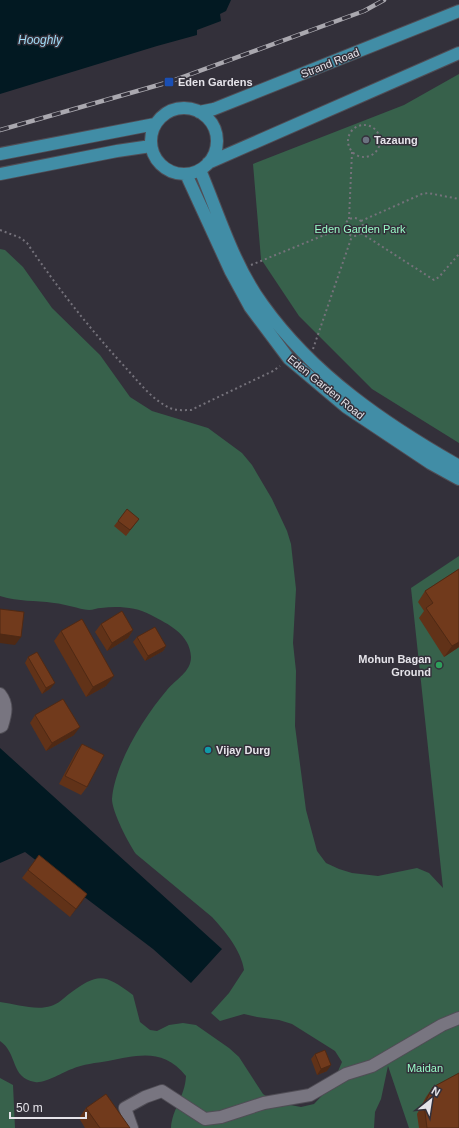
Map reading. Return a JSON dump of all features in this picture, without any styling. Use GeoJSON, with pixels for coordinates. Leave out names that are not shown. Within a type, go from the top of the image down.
{"type":"FeatureCollection","features":[{"type":"Feature","properties":{"kind":"main road","name":"Strand Road"},"geometry":{"type":"LineString","coordinates":[[200,112],[214,109],[459,11]]}},
{"type":"Feature","properties":{"kind":"main road"},"geometry":{"type":"LineString","coordinates":[[155,124],[151,146],[159,164],[172,171],[186,174],[459,53]]}},
{"type":"Feature","properties":{"kind":"main road"},"geometry":{"type":"LineString","coordinates":[[0,154],[155,124],[167,112],[183,108],[200,112],[213,126],[216,136],[214,155],[204,167]]}},
{"type":"Feature","properties":{"kind":"main road"},"geometry":{"type":"LineString","coordinates":[[0,174],[117,151],[151,146]]}},
{"type":"Feature","properties":{"kind":"main road","name":"Eden Garden Road"},"geometry":{"type":"LineString","coordinates":[[204,167],[242,269],[262,305],[309,360],[354,398],[435,452],[459,466]]}},
{"type":"Feature","properties":{"kind":"main road","name":"Eden Garden Road"},"geometry":{"type":"LineString","coordinates":[[186,174],[231,272],[247,302],[289,359],[346,407],[430,463],[459,479]]}},
{"type":"Feature","properties":{"kind":"lane"},"geometry":{"type":"LineString","coordinates":[[0,694],[5,700],[6,712],[1,726]]}},
{"type":"Feature","properties":{"kind":"lane"},"geometry":{"type":"LineString","coordinates":[[132,1128],[125,1108],[162,1090],[205,1119],[221,1117],[264,1103],[310,1095],[346,1074],[372,1066],[442,1025],[459,1018]]}},
{"type":"Feature","properties":{"kind":"path"},"geometry":{"type":"LineString","coordinates":[[242,269],[344,227],[349,219],[352,152],[349,148],[348,137],[355,128],[365,126],[376,132],[379,145],[375,153],[367,157],[361,157],[352,152]]}},
{"type":"Feature","properties":{"kind":"path"},"geometry":{"type":"LineString","coordinates":[[361,221],[422,194],[428,193],[459,199]]}},
{"type":"Feature","properties":{"kind":"path"},"geometry":{"type":"LineString","coordinates":[[349,219],[355,217],[361,221],[364,228],[361,233],[352,236]]}},
{"type":"Feature","properties":{"kind":"path"},"geometry":{"type":"LineString","coordinates":[[344,227],[347,233],[352,236]]}},
{"type":"Feature","properties":{"kind":"path"},"geometry":{"type":"LineString","coordinates":[[0,230],[21,238],[27,243],[58,288],[91,330],[159,401],[175,410],[191,410],[237,387],[274,371],[289,359]]}},
{"type":"Feature","properties":{"kind":"path"},"geometry":{"type":"LineString","coordinates":[[361,233],[434,280],[439,277],[459,254]]}},
{"type":"Feature","properties":{"kind":"path"},"geometry":{"type":"LineString","coordinates":[[309,360],[352,236]]}},
{"type":"Feature","properties":{"kind":"green space","name":"Eden Garden Park"},"geometry":{"type":"Polygon","coordinates":[[[459,74],[459,443],[372,389],[299,316],[261,259],[253,164],[404,105],[459,74]]]}},
{"type":"Feature","properties":{"kind":"green space","name":"Maidan"},"geometry":{"type":"Polygon","coordinates":[[[0,249],[5,250],[23,267],[52,308],[100,355],[130,397],[152,411],[208,428],[242,453],[252,465],[272,499],[287,531],[291,544],[296,589],[293,643],[296,671],[295,726],[306,810],[317,851],[326,863],[339,869],[352,873],[378,876],[417,868],[429,873],[443,888],[411,588],[459,556],[459,1128],[409,1128],[388,1066],[381,1099],[375,1112],[374,1128],[171,1128],[186,1076],[168,1061],[159,1057],[150,1056],[130,1057],[81,1066],[48,1080],[35,1082],[27,1080],[22,1076],[10,1052],[0,1041],[0,1002],[39,1008],[51,1006],[79,987],[95,979],[101,978],[115,983],[133,995],[140,1022],[150,1030],[157,1031],[169,1025],[183,1023],[196,1025],[229,1048],[239,1057],[263,1094],[275,1102],[301,1107],[314,1104],[332,1085],[342,1062],[335,1051],[292,1024],[279,1020],[244,1014],[220,1021],[211,1013],[229,993],[244,970],[240,955],[227,935],[212,917],[136,854],[125,836],[115,812],[112,799],[114,785],[125,756],[149,713],[189,667],[191,657],[187,642],[171,626],[145,612],[133,609],[114,607],[89,610],[47,602],[21,600],[0,596],[0,249]]]}},
{"type":"Feature","properties":{"kind":"green space"},"geometry":{"type":"Polygon","coordinates":[[[0,1078],[13,1085],[15,1128],[0,1128],[0,1078]]]}},
{"type":"Feature","properties":{"kind":"water","name":"Hooghly"},"geometry":{"type":"Polygon","coordinates":[[[0,0],[231,0],[226,11],[220,14],[221,21],[197,30],[197,35],[0,94],[0,0]]]}},
{"type":"Feature","properties":{"kind":"water"},"geometry":{"type":"Polygon","coordinates":[[[0,748],[222,949],[191,983],[153,949],[25,852],[0,863],[0,748]]]}},
{"type":"Feature","properties":{"kind":"building"},"geometry":{"type":"Polygon","coordinates":[[[127,509],[139,519],[130,530],[118,521],[127,509]]]}},
{"type":"Feature","properties":{"kind":"building"},"geometry":{"type":"Polygon","coordinates":[[[459,569],[459,642],[452,646],[426,608],[433,603],[425,591],[459,569]]]}},
{"type":"Feature","properties":{"kind":"building"},"geometry":{"type":"Polygon","coordinates":[[[0,609],[24,612],[21,637],[0,634],[0,609]]]}},
{"type":"Feature","properties":{"kind":"building"},"geometry":{"type":"Polygon","coordinates":[[[122,611],[133,630],[112,643],[101,624],[122,611]]]}},
{"type":"Feature","properties":{"kind":"building"},"geometry":{"type":"Polygon","coordinates":[[[82,619],[114,676],[93,687],[61,631],[82,619]]]}},
{"type":"Feature","properties":{"kind":"building"},"geometry":{"type":"Polygon","coordinates":[[[155,627],[166,646],[148,656],[137,637],[155,627]]]}},
{"type":"Feature","properties":{"kind":"building"},"geometry":{"type":"Polygon","coordinates":[[[37,652],[55,683],[46,688],[28,657],[37,652]]]}},
{"type":"Feature","properties":{"kind":"building"},"geometry":{"type":"Polygon","coordinates":[[[63,699],[80,727],[52,743],[35,715],[63,699]]]}},
{"type":"Feature","properties":{"kind":"building"},"geometry":{"type":"Polygon","coordinates":[[[82,744],[104,755],[87,787],[65,776],[82,744]]]}},
{"type":"Feature","properties":{"kind":"building"},"geometry":{"type":"Polygon","coordinates":[[[39,855],[87,894],[76,909],[28,870],[39,855]]]}},
{"type":"Feature","properties":{"kind":"building"},"geometry":{"type":"Polygon","coordinates":[[[325,1050],[331,1065],[321,1069],[315,1054],[325,1050]]]}},
{"type":"Feature","properties":{"kind":"building"},"geometry":{"type":"Polygon","coordinates":[[[459,1073],[459,1128],[427,1128],[424,1104],[433,1087],[459,1073]]]}},
{"type":"Feature","properties":{"kind":"building"},"geometry":{"type":"Polygon","coordinates":[[[106,1094],[130,1128],[100,1128],[86,1108],[106,1094]]]}},
{"type":"Feature","properties":{"kind":"railway"},"geometry":{"type":"LineString","coordinates":[[0,130],[169,82],[364,11],[384,0]]}},
{"type":"Feature","properties":{"kind":"place","name":"Eden Gardens"},"geometry":{"type":"Point","coordinates":[169,82]}},
{"type":"Feature","properties":{"kind":"place","name":"Tazaung"},"geometry":{"type":"Point","coordinates":[366,140]}},
{"type":"Feature","properties":{"kind":"place","name":"Mohun Bagan Ground"},"geometry":{"type":"Point","coordinates":[439,665]}},
{"type":"Feature","properties":{"kind":"place","name":"Vijay Durg"},"geometry":{"type":"Point","coordinates":[208,750]}}]}
